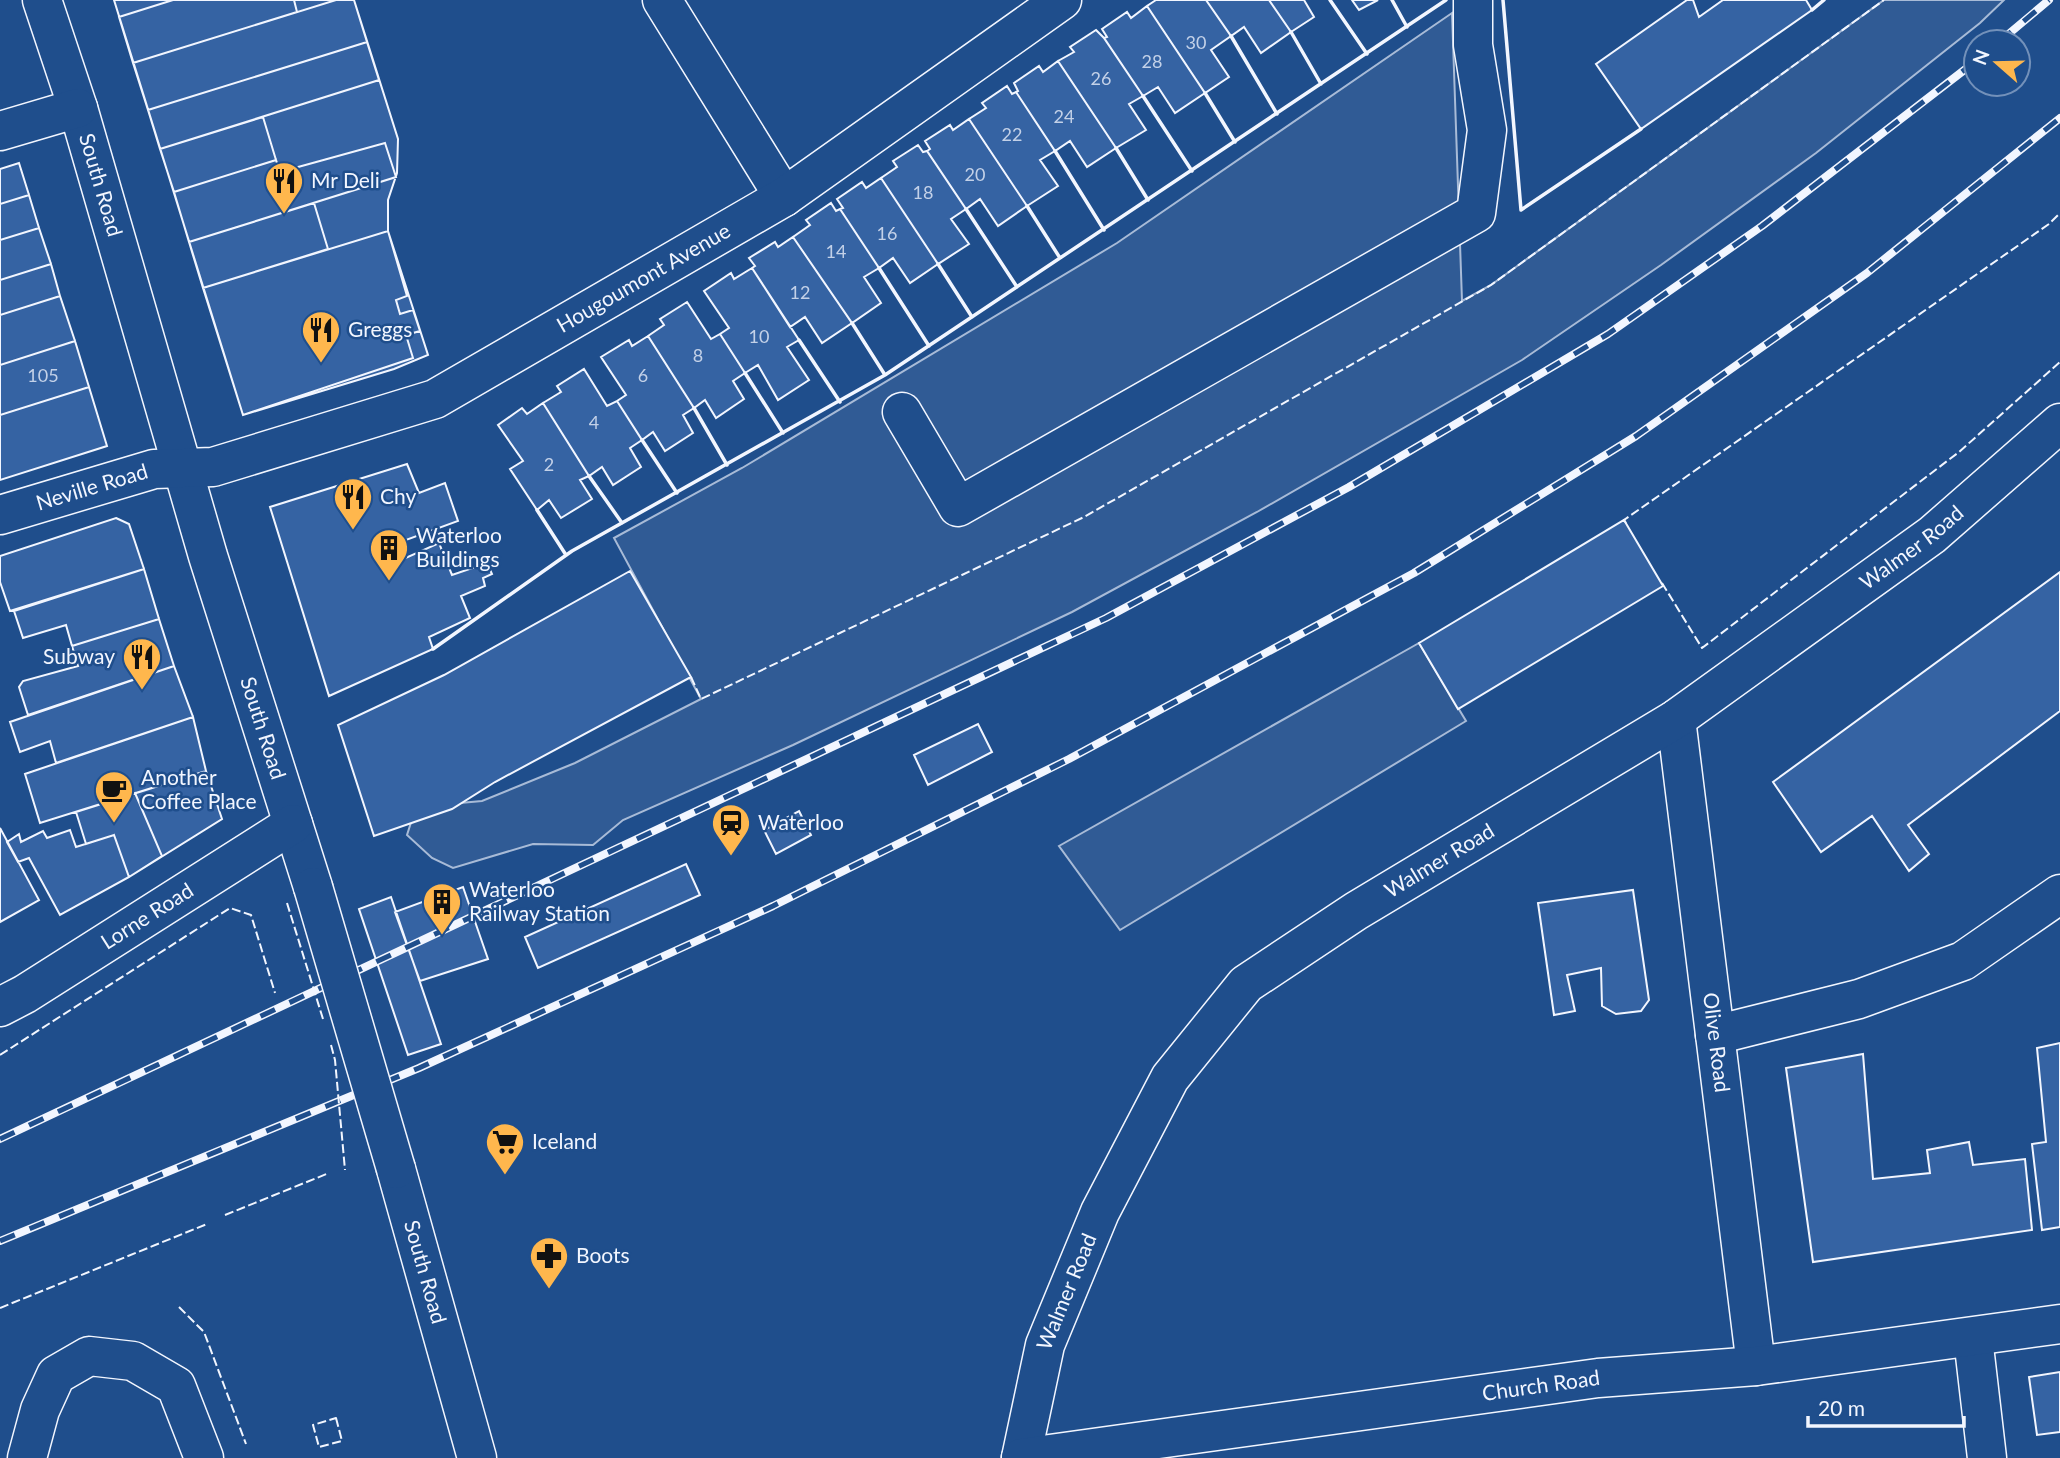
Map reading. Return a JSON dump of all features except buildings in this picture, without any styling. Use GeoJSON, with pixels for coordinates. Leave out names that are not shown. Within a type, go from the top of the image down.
{"type":"FeatureCollection","features":[{"type":"Feature","properties":{"kind":"street","name":"South Road"},"geometry":{"type":"LineString","coordinates":[[42,0],[78,108],[208,556],[313,887],[477,1458]]}},
{"type":"Feature","properties":{"kind":"street"},"geometry":{"type":"LineString","coordinates":[[662,0],[784,197]]}},
{"type":"Feature","properties":{"kind":"street","name":"Hougoumont Avenue"},"geometry":{"type":"LineString","coordinates":[[184,468],[213,467],[435,399],[475,379],[784,197],[1062,0]]}},
{"type":"Feature","properties":{"kind":"street"},"geometry":{"type":"LineString","coordinates":[[902,412],[958,507],[1476,213],[1487,130],[1473,45],[1473,0]]}},
{"type":"Feature","properties":{"kind":"street"},"geometry":{"type":"LineString","coordinates":[[0,131],[78,108]]}},
{"type":"Feature","properties":{"kind":"street","name":"Walmer Road"},"geometry":{"type":"LineString","coordinates":[[1021,1458],[1045,1345],[1100,1212],[1170,1078],[1246,984],[1356,911],[1676,719],[1932,535],[2060,424]]}},
{"type":"Feature","properties":{"kind":"street","name":"Neville Road"},"geometry":{"type":"LineString","coordinates":[[0,515],[154,469],[184,468]]}},
{"type":"Feature","properties":{"kind":"street","name":"Olive Road"},"geometry":{"type":"LineString","coordinates":[[1676,719],[1756,1366]]}},
{"type":"Feature","properties":{"kind":"street","name":"Lorne Road"},"geometry":{"type":"LineString","coordinates":[[0,1007],[25,994],[293,824]]}},
{"type":"Feature","properties":{"kind":"street"},"geometry":{"type":"LineString","coordinates":[[1715,1035],[1859,999],[1963,961],[2060,894]]}},
{"type":"Feature","properties":{"kind":"street","name":"Church Road"},"geometry":{"type":"LineString","coordinates":[[1021,1458],[1265,1441],[1598,1378],[1756,1366],[2060,1324]]}},
{"type":"Feature","properties":{"kind":"street"},"geometry":{"type":"LineString","coordinates":[[1973,1338],[1987,1458]]}},
{"type":"Feature","properties":{"kind":"street"},"geometry":{"type":"LineString","coordinates":[[27,1458],[40,1410],[57,1375],[89,1356],[133,1361],[176,1386],[204,1458]]}},
{"type":"Feature","properties":{"kind":"shaded area"},"geometry":{"type":"Polygon","coordinates":[[[1884,0],[2004,0],[1974,28],[1962,28],[1962,37],[1816,153],[1661,265],[1522,360],[1257,512],[1072,612],[793,745],[623,820],[593,845],[533,844],[453,868],[432,858],[407,835],[416,807],[482,801],[575,763],[701,699],[614,538],[742,468],[1117,243],[1452,13],[1462,301],[1491,285],[1884,0]]]}},
{"type":"Feature","properties":{"kind":"shaded area"},"geometry":{"type":"Polygon","coordinates":[[[1419,643],[1466,721],[1120,930],[1059,846],[1419,643]]]}},
{"type":"Feature","properties":{"kind":"railway"},"geometry":{"type":"LineString","coordinates":[[2016,28],[2049,0]]}},
{"type":"Feature","properties":{"kind":"railway"},"geometry":{"type":"LineString","coordinates":[[0,1139],[1106,618],[1349,487],[1608,334],[1762,226],[1962,72]]}},
{"type":"Feature","properties":{"kind":"railway"},"geometry":{"type":"LineString","coordinates":[[0,1241],[419,1068],[773,906],[1069,759],[1414,573],[1636,436],[1867,273],[2060,118]]}},
{"type":"Feature","properties":{"kind":"fence"},"geometry":{"type":"LineString","coordinates":[[691,677],[701,699],[1084,517],[1491,285],[1884,0]]}},
{"type":"Feature","properties":{"kind":"fence"},"geometry":{"type":"LineString","coordinates":[[1626,523],[1624,520],[2049,224],[2060,213]]}},
{"type":"Feature","properties":{"kind":"fence"},"geometry":{"type":"LineString","coordinates":[[1662,583],[1702,648],[1959,452],[2060,362]]}},
{"type":"Feature","properties":{"kind":"fence"},"geometry":{"type":"LineString","coordinates":[[287,903],[323,1019]]}},
{"type":"Feature","properties":{"kind":"fence"},"geometry":{"type":"LineString","coordinates":[[0,1055],[230,908],[251,915],[275,993]]}},
{"type":"Feature","properties":{"kind":"fence"},"geometry":{"type":"LineString","coordinates":[[331,1045],[335,1060],[345,1170]]}},
{"type":"Feature","properties":{"kind":"fence"},"geometry":{"type":"LineString","coordinates":[[225,1215],[329,1173]]}},
{"type":"Feature","properties":{"kind":"fence"},"geometry":{"type":"LineString","coordinates":[[0,1308],[207,1224]]}},
{"type":"Feature","properties":{"kind":"fence"},"geometry":{"type":"LineString","coordinates":[[179,1307],[204,1332],[246,1444]]}},
{"type":"Feature","properties":{"kind":"fence"},"geometry":{"type":"LineString","coordinates":[[336,1418],[342,1441],[319,1447],[313,1425],[336,1418]]}},
{"type":"Feature","properties":{"kind":"wall"},"geometry":{"type":"LineString","coordinates":[[1330,0],[1367,54]]}},
{"type":"Feature","properties":{"kind":"wall"},"geometry":{"type":"LineString","coordinates":[[1392,0],[1407,27]]}},
{"type":"Feature","properties":{"kind":"wall"},"geometry":{"type":"LineString","coordinates":[[433,649],[572,551],[885,375],[1446,0]]}},
{"type":"Feature","properties":{"kind":"wall"},"geometry":{"type":"LineString","coordinates":[[1503,0],[1521,210],[1641,129]]}},
{"type":"Feature","properties":{"kind":"wall"},"geometry":{"type":"LineString","coordinates":[[1812,10],[1824,0]]}},
{"type":"Feature","properties":{"kind":"wall"},"geometry":{"type":"LineString","coordinates":[[1291,32],[1321,84]]}},
{"type":"Feature","properties":{"kind":"wall"},"geometry":{"type":"LineString","coordinates":[[1231,36],[1277,114]]}},
{"type":"Feature","properties":{"kind":"wall"},"geometry":{"type":"LineString","coordinates":[[1205,93],[1235,142]]}},
{"type":"Feature","properties":{"kind":"wall"},"geometry":{"type":"LineString","coordinates":[[1143,96],[1192,171]]}},
{"type":"Feature","properties":{"kind":"wall"},"geometry":{"type":"LineString","coordinates":[[1116,148],[1148,200]]}},
{"type":"Feature","properties":{"kind":"wall"},"geometry":{"type":"LineString","coordinates":[[1055,151],[1104,230]]}},
{"type":"Feature","properties":{"kind":"wall"},"geometry":{"type":"LineString","coordinates":[[1027,206],[1060,258]]}},
{"type":"Feature","properties":{"kind":"wall"},"geometry":{"type":"LineString","coordinates":[[966,209],[1017,287]]}},
{"type":"Feature","properties":{"kind":"wall"},"geometry":{"type":"LineString","coordinates":[[938,264],[972,317]]}},
{"type":"Feature","properties":{"kind":"wall"},"geometry":{"type":"LineString","coordinates":[[879,268],[929,346]]}},
{"type":"Feature","properties":{"kind":"wall"},"geometry":{"type":"LineString","coordinates":[[852,323],[885,375]]}},
{"type":"Feature","properties":{"kind":"wall"},"geometry":{"type":"LineString","coordinates":[[799,340],[840,402]]}},
{"type":"Feature","properties":{"kind":"wall"},"geometry":{"type":"LineString","coordinates":[[745,373],[783,433]]}},
{"type":"Feature","properties":{"kind":"wall"},"geometry":{"type":"LineString","coordinates":[[694,408],[727,465]]}},
{"type":"Feature","properties":{"kind":"wall"},"geometry":{"type":"LineString","coordinates":[[642,440],[677,493]]}},
{"type":"Feature","properties":{"kind":"wall"},"geometry":{"type":"LineString","coordinates":[[589,476],[622,523]]}},
{"type":"Feature","properties":{"kind":"wall"},"geometry":{"type":"LineString","coordinates":[[537,510],[566,555]]}},
{"type":"Feature","properties":{"kind":"place","name":"Mr Deli"},"geometry":{"type":"Point","coordinates":[284,215]}},
{"type":"Feature","properties":{"kind":"place","name":"Greggs"},"geometry":{"type":"Point","coordinates":[321,364]}},
{"type":"Feature","properties":{"kind":"place","name":"Chy"},"geometry":{"type":"Point","coordinates":[353,531]}},
{"type":"Feature","properties":{"kind":"place","name":"Waterloo Buildings"},"geometry":{"type":"Point","coordinates":[389,582]}},
{"type":"Feature","properties":{"kind":"place","name":"Subway"},"geometry":{"type":"Point","coordinates":[142,691]}},
{"type":"Feature","properties":{"kind":"place","name":"Another Coffee Place"},"geometry":{"type":"Point","coordinates":[114,824]}},
{"type":"Feature","properties":{"kind":"place","name":"Waterloo"},"geometry":{"type":"Point","coordinates":[731,857]}},
{"type":"Feature","properties":{"kind":"place","name":"Waterloo Railway Station"},"geometry":{"type":"Point","coordinates":[442,936]}},
{"type":"Feature","properties":{"kind":"place","name":"Iceland"},"geometry":{"type":"Point","coordinates":[505,1176]}},
{"type":"Feature","properties":{"kind":"place","name":"Boots"},"geometry":{"type":"Point","coordinates":[549,1290]}}]}
